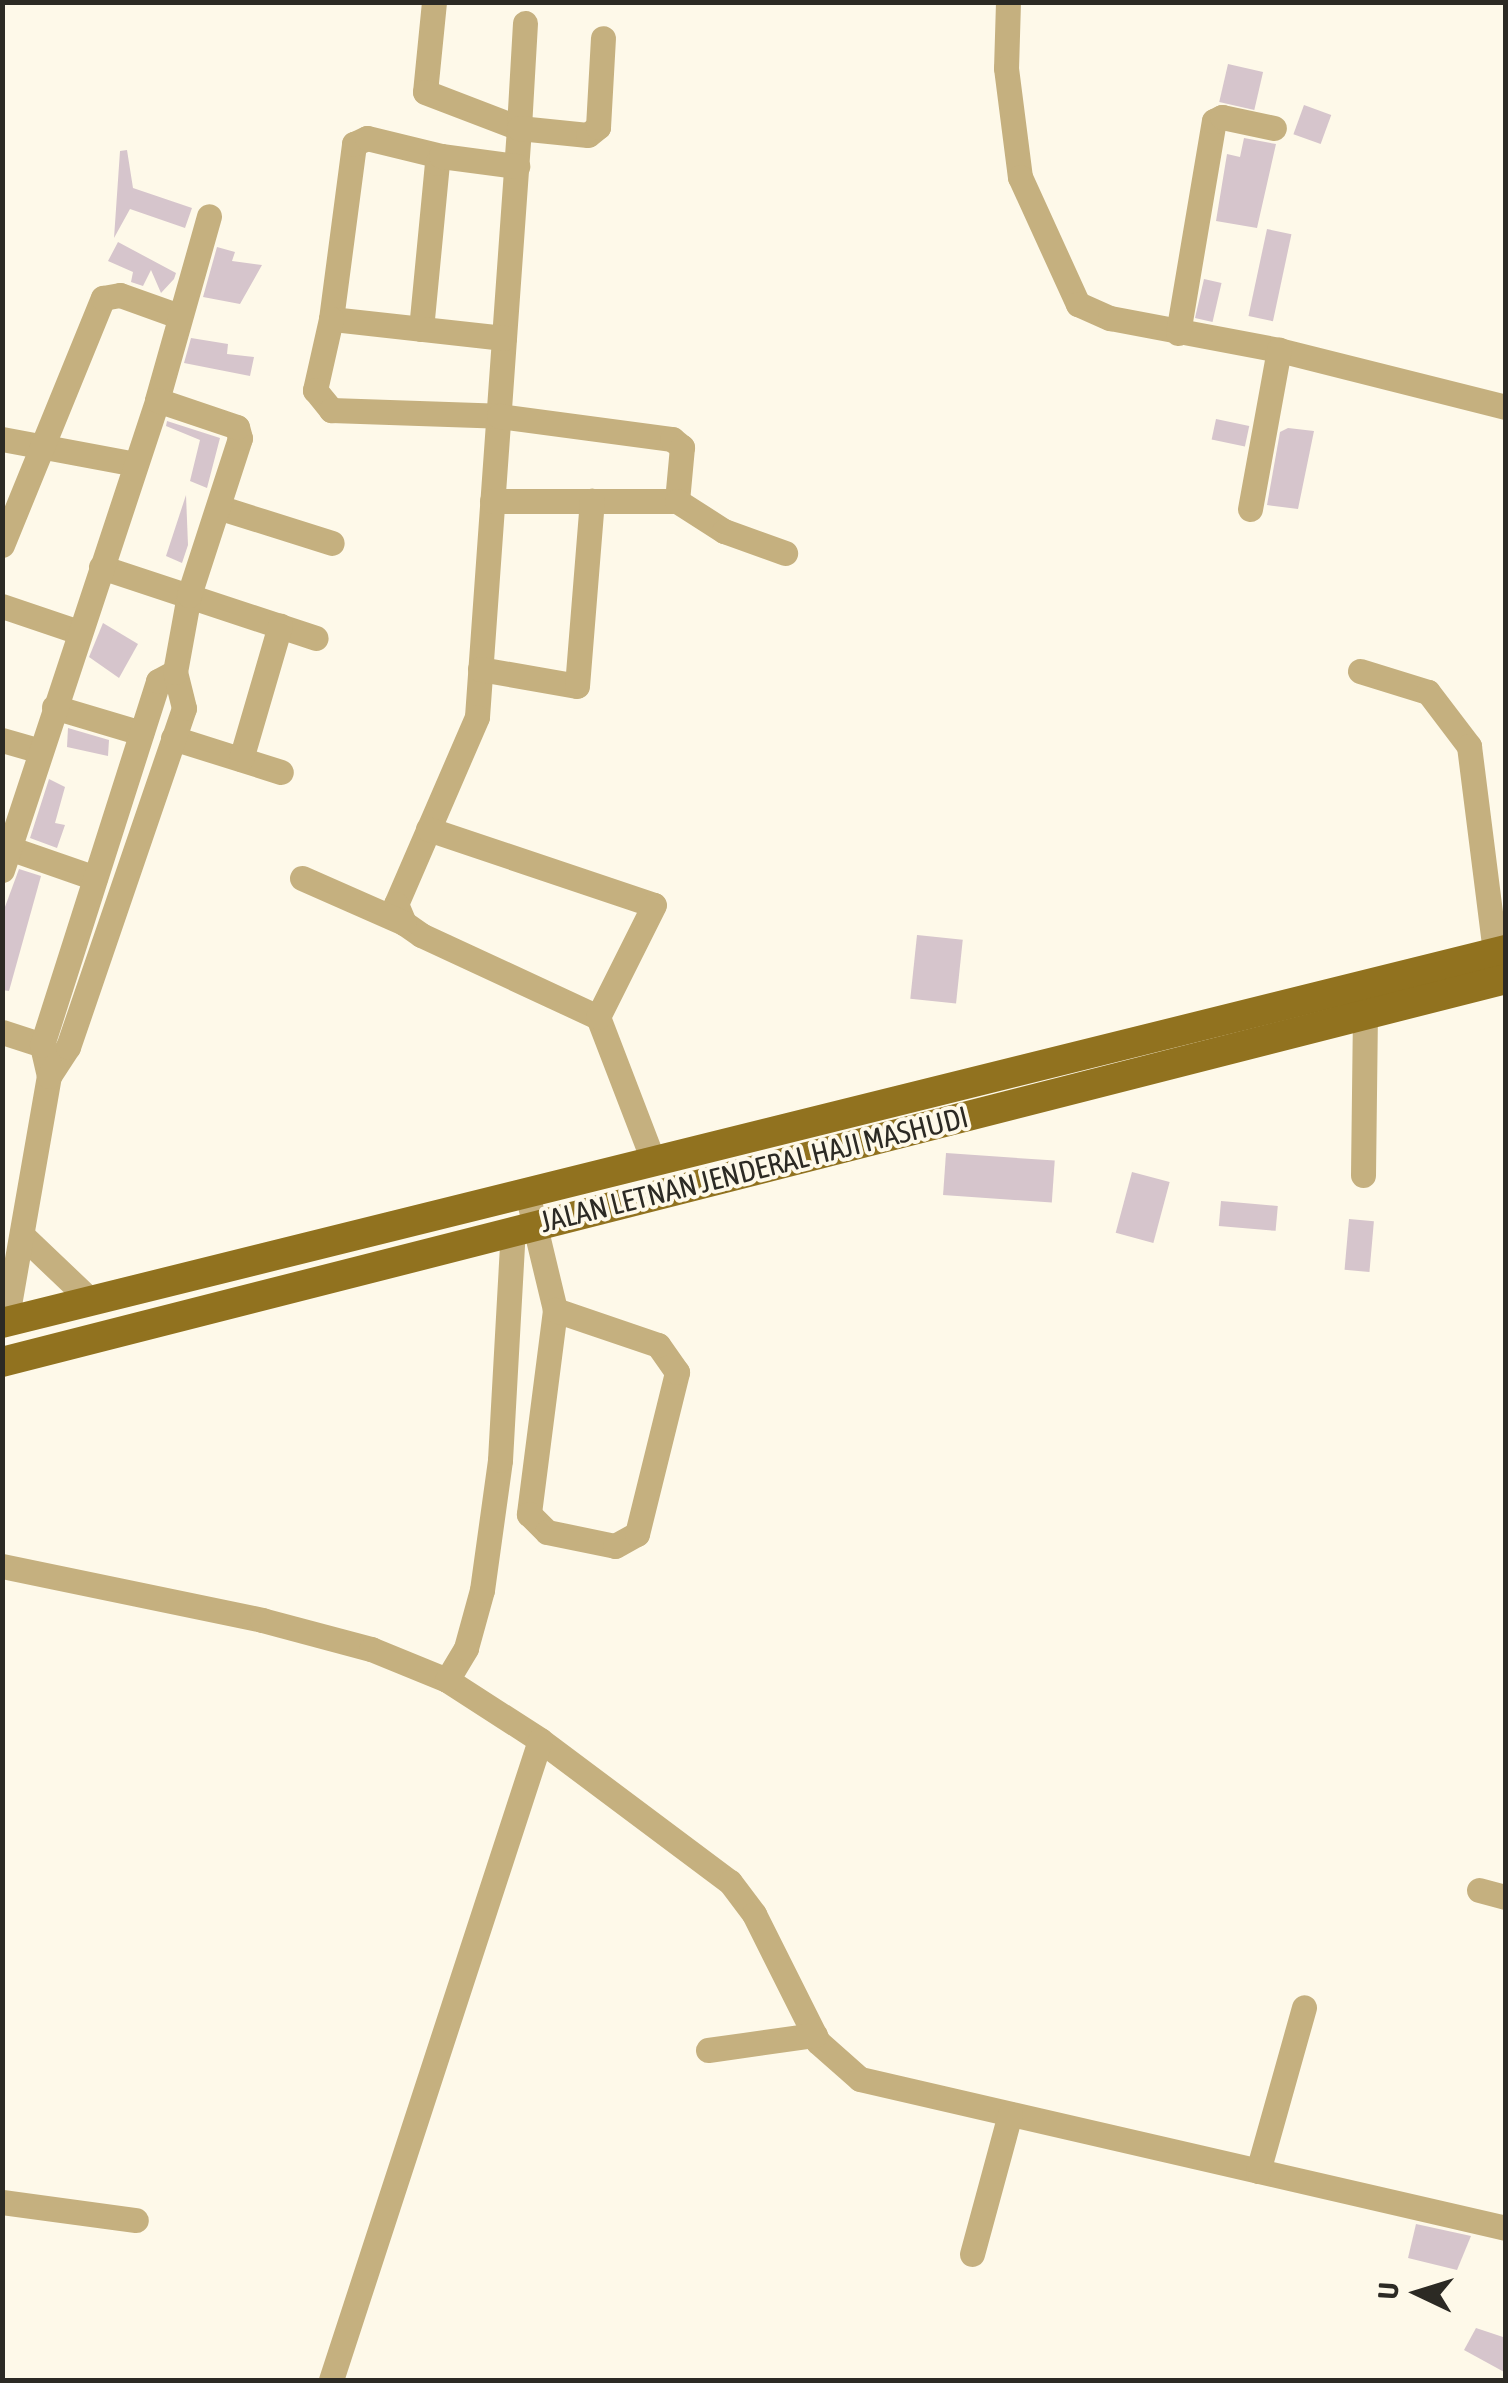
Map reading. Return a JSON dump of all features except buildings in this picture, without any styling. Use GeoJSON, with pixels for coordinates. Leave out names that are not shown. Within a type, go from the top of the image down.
{"type":"FeatureCollection","features":[{"type":"Feature","properties":{"kind":"main road","name":"JALAN LETNAN JENDERAL HAJI MASHUDI"},"geometry":{"type":"LineString","coordinates":[[2,1362],[1365,1012],[1502,960]]}},
{"type":"Feature","properties":{"kind":"main road","name":"JALAN LETNAN JENDERAL HAJI MASHUDI"},"geometry":{"type":"LineString","coordinates":[[4,1322],[88,1298],[1502,960]]}},
{"type":"Feature","properties":{"kind":"street"},"geometry":{"type":"LineString","coordinates":[[1008,2],[1006,68],[1020,177],[1064,281],[1085,310],[1178,333],[1279,350],[1506,407]]}},
{"type":"Feature","properties":{"kind":"street"},"geometry":{"type":"LineString","coordinates":[[432,3],[425,92],[520,128],[588,134],[598,127],[602,38]]}},
{"type":"Feature","properties":{"kind":"street"},"geometry":{"type":"LineString","coordinates":[[404,923],[396,904],[476,718],[525,23]]}},
{"type":"Feature","properties":{"kind":"street"},"geometry":{"type":"LineString","coordinates":[[1178,333],[1214,121],[1222,117],[1274,128]]}},
{"type":"Feature","properties":{"kind":"street"},"geometry":{"type":"LineString","coordinates":[[517,166],[441,156],[366,138],[354,144],[331,320],[315,390],[332,410],[499,416],[672,439],[682,447],[676,501]]}},
{"type":"Feature","properties":{"kind":"street"},"geometry":{"type":"LineString","coordinates":[[421,330],[441,156]]}},
{"type":"Feature","properties":{"kind":"street"},"geometry":{"type":"LineString","coordinates":[[95,878],[6,859],[76,631],[102,567],[157,400],[176,315],[209,216]]}},
{"type":"Feature","properties":{"kind":"street"},"geometry":{"type":"LineString","coordinates":[[2,544],[38,443],[103,298],[120,295],[176,315]]}},
{"type":"Feature","properties":{"kind":"street"},"geometry":{"type":"LineString","coordinates":[[331,320],[504,338]]}},
{"type":"Feature","properties":{"kind":"street"},"geometry":{"type":"LineString","coordinates":[[1250,509],[1279,350]]}},
{"type":"Feature","properties":{"kind":"street"},"geometry":{"type":"LineString","coordinates":[[49,1076],[68,1048],[174,738],[185,695],[175,672],[189,595],[221,508],[240,429],[157,400]]}},
{"type":"Feature","properties":{"kind":"street"},"geometry":{"type":"LineString","coordinates":[[2,439],[136,464]]}},
{"type":"Feature","properties":{"kind":"street"},"geometry":{"type":"LineString","coordinates":[[492,501],[676,501],[724,530],[785,553]]}},
{"type":"Feature","properties":{"kind":"street"},"geometry":{"type":"LineString","coordinates":[[480,668],[577,686],[592,501]]}},
{"type":"Feature","properties":{"kind":"street"},"geometry":{"type":"LineString","coordinates":[[221,508],[332,543]]}},
{"type":"Feature","properties":{"kind":"street"},"geometry":{"type":"LineString","coordinates":[[102,567],[316,638]]}},
{"type":"Feature","properties":{"kind":"street"},"geometry":{"type":"LineString","coordinates":[[2,606],[76,631]]}},
{"type":"Feature","properties":{"kind":"street"},"geometry":{"type":"LineString","coordinates":[[241,759],[280,626]]}},
{"type":"Feature","properties":{"kind":"street"},"geometry":{"type":"LineString","coordinates":[[1360,670],[1428,692],[1469,746],[1502,960]]}},
{"type":"Feature","properties":{"kind":"street"},"geometry":{"type":"LineString","coordinates":[[4,1322],[24,1238],[49,1076],[42,1045],[158,682],[175,672]]}},
{"type":"Feature","properties":{"kind":"street"},"geometry":{"type":"LineString","coordinates":[[54,707],[141,734]]}},
{"type":"Feature","properties":{"kind":"street"},"geometry":{"type":"LineString","coordinates":[[174,738],[281,772]]}},
{"type":"Feature","properties":{"kind":"street"},"geometry":{"type":"LineString","coordinates":[[2,740],[40,750]]}},
{"type":"Feature","properties":{"kind":"street"},"geometry":{"type":"LineString","coordinates":[[428,829],[654,905],[598,1018]]}},
{"type":"Feature","properties":{"kind":"street"},"geometry":{"type":"LineString","coordinates":[[302,878],[598,1018],[654,1163]]}},
{"type":"Feature","properties":{"kind":"street"},"geometry":{"type":"LineString","coordinates":[[1363,1175],[1365,1012]]}},
{"type":"Feature","properties":{"kind":"street"},"geometry":{"type":"LineString","coordinates":[[2,1032],[42,1045]]}},
{"type":"Feature","properties":{"kind":"street"},"geometry":{"type":"LineString","coordinates":[[448,1680],[476,1621],[485,1572],[527,1193]]}},
{"type":"Feature","properties":{"kind":"street"},"geometry":{"type":"LineString","coordinates":[[524,1228],[554,1310],[529,1514],[547,1532],[591,1544],[628,1542],[637,1534],[677,1372],[658,1345],[554,1310]]}},
{"type":"Feature","properties":{"kind":"street"},"geometry":{"type":"LineString","coordinates":[[24,1238],[88,1298]]}},
{"type":"Feature","properties":{"kind":"street"},"geometry":{"type":"LineString","coordinates":[[2,1566],[262,1620],[372,1649],[448,1680],[540,1740],[744,1897],[814,2035],[830,2058],[860,2079],[1506,2228]]}},
{"type":"Feature","properties":{"kind":"street"},"geometry":{"type":"LineString","coordinates":[[331,2380],[540,1740]]}},
{"type":"Feature","properties":{"kind":"street"},"geometry":{"type":"LineString","coordinates":[[1479,1890],[1506,1898]]}},
{"type":"Feature","properties":{"kind":"street"},"geometry":{"type":"LineString","coordinates":[[1258,2171],[1304,2008]]}},
{"type":"Feature","properties":{"kind":"street"},"geometry":{"type":"LineString","coordinates":[[708,2050],[814,2035]]}},
{"type":"Feature","properties":{"kind":"street"},"geometry":{"type":"LineString","coordinates":[[972,2254],[1010,2114]]}},
{"type":"Feature","properties":{"kind":"street"},"geometry":{"type":"LineString","coordinates":[[2,2202],[136,2220]]}}]}
